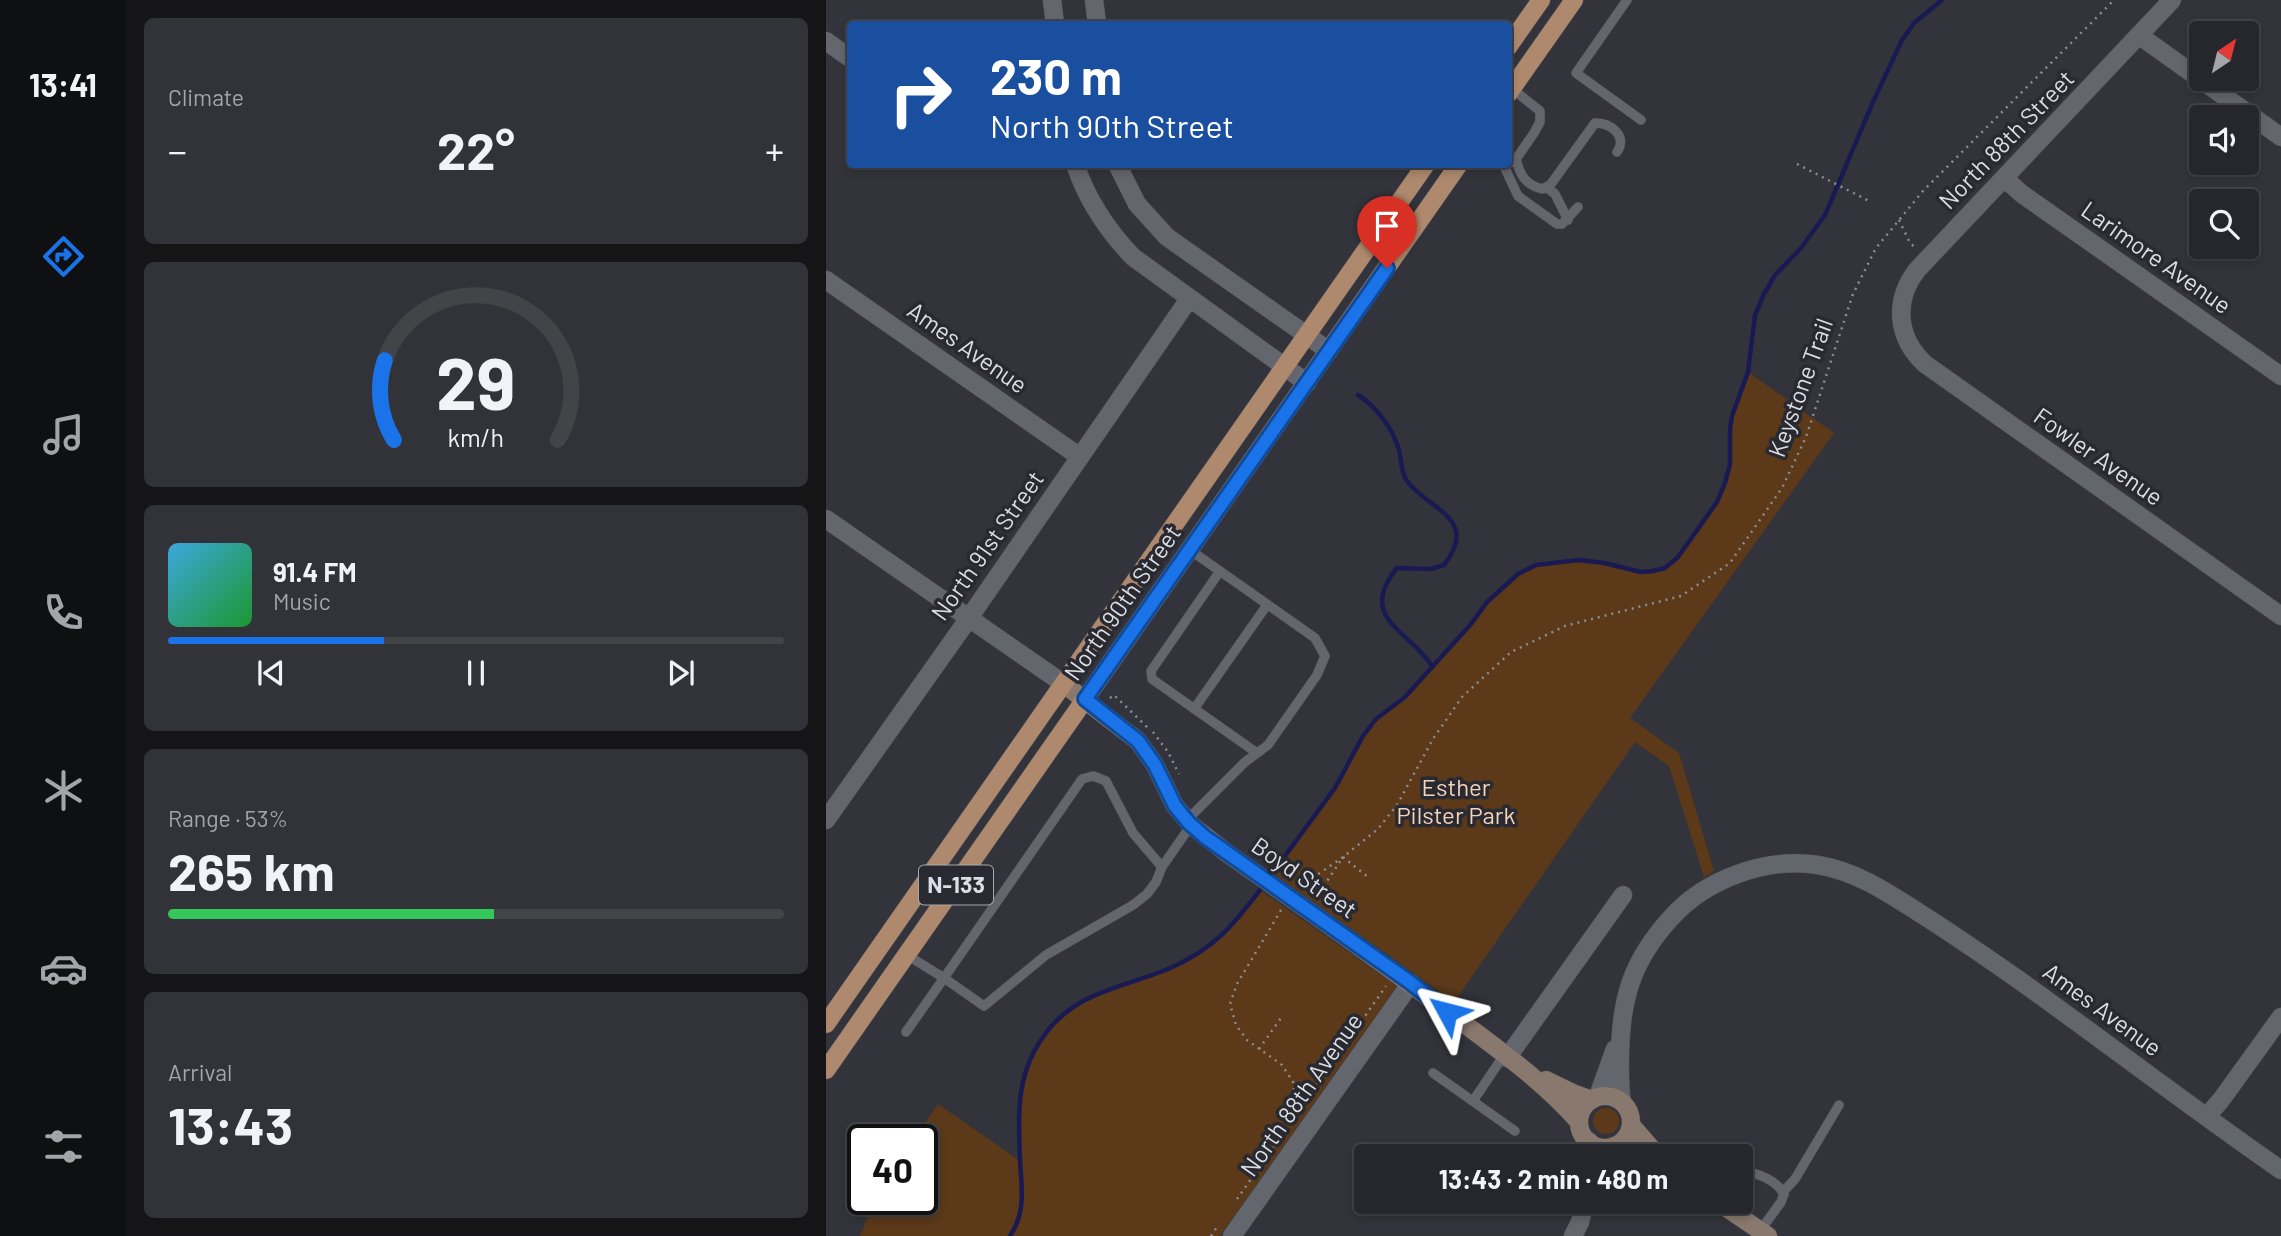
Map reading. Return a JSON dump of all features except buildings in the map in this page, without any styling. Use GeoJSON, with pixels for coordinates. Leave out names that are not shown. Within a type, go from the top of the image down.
{"type":"FeatureCollection","features":[{"type":"Feature","properties":{"kind":"main road"},"geometry":{"type":"LineString","coordinates":[[1512,41],[1541,0]]}},
{"type":"Feature","properties":{"kind":"main road"},"geometry":{"type":"LineString","coordinates":[[1512,86],[1574,0]]}},
{"type":"Feature","properties":{"kind":"main road","name":"North 90th Street"},"geometry":{"type":"LineString","coordinates":[[826,1024],[1423,168]]}},
{"type":"Feature","properties":{"kind":"main road","name":"North 90th Street"},"geometry":{"type":"LineString","coordinates":[[826,1070],[1456,168]]}},
{"type":"Feature","properties":{"kind":"street"},"geometry":{"type":"LineString","coordinates":[[1052,0],[1055,21]]}},
{"type":"Feature","properties":{"kind":"street"},"geometry":{"type":"LineString","coordinates":[[1094,0],[1097,21]]}},
{"type":"Feature","properties":{"kind":"street","name":"North 88th Street"},"geometry":{"type":"LineString","coordinates":[[1901,325],[1900,313],[1905,289],[1911,278],[2172,0]]}},
{"type":"Feature","properties":{"kind":"street"},"geometry":{"type":"LineString","coordinates":[[2140,36],[2281,137]]}},
{"type":"Feature","properties":{"kind":"street"},"geometry":{"type":"LineString","coordinates":[[826,41],[847,56]]}},
{"type":"Feature","properties":{"kind":"street"},"geometry":{"type":"LineString","coordinates":[[1077,168],[1088,198],[1115,239],[1133,257],[1307,383]]}},
{"type":"Feature","properties":{"kind":"street"},"geometry":{"type":"LineString","coordinates":[[1119,168],[1137,204],[1167,237],[1329,351]]}},
{"type":"Feature","properties":{"kind":"street","name":"Larimore Avenue"},"geometry":{"type":"LineString","coordinates":[[2005,179],[2033,202],[2281,376]]}},
{"type":"Feature","properties":{"kind":"street","name":"Ames Avenue"},"geometry":{"type":"LineString","coordinates":[[826,280],[1080,457]]}},
{"type":"Feature","properties":{"kind":"street","name":"North 91st Street"},"geometry":{"type":"LineString","coordinates":[[826,820],[832,800],[969,618],[1189,299]]}},
{"type":"Feature","properties":{"kind":"street","name":"Fowler Avenue"},"geometry":{"type":"LineString","coordinates":[[1901,325],[1909,346],[1925,364],[2281,616]]}},
{"type":"Feature","properties":{"kind":"street"},"geometry":{"type":"LineString","coordinates":[[826,519],[1064,684]]}},
{"type":"Feature","properties":{"kind":"street","name":"Boyd Street"},"geometry":{"type":"LineString","coordinates":[[1064,684],[1138,741],[1155,765],[1175,806],[1189,822],[1227,853],[1300,900],[1524,1069],[1561,1088],[1595,1098],[1615,1097],[1622,1102]]}},
{"type":"Feature","properties":{"kind":"street","name":"Ames Avenue"},"geometry":{"type":"LineString","coordinates":[[1621,1026],[1626,994],[1633,974],[1663,926],[1678,909],[1716,883],[1753,868],[1819,865],[1845,872],[1891,894],[1966,942],[2281,1170]]}},
{"type":"Feature","properties":{"kind":"street"},"geometry":{"type":"LineString","coordinates":[[1505,1056],[1623,895]]}},
{"type":"Feature","properties":{"kind":"street","name":"North 88th Avenue"},"geometry":{"type":"LineString","coordinates":[[1226,1230],[1411,983]]}},
{"type":"Feature","properties":{"kind":"street"},"geometry":{"type":"LineString","coordinates":[[2207,1116],[2281,1017]]}},
{"type":"Feature","properties":{"kind":"street"},"geometry":{"type":"LineString","coordinates":[[1579,1122],[1584,1106],[1595,1098],[1621,1026]]}},
{"type":"Feature","properties":{"kind":"street"},"geometry":{"type":"LineString","coordinates":[[1619,1144],[1624,1140],[1631,1125],[1631,1116],[1622,1102],[1621,1026]]}},
{"type":"Feature","properties":{"kind":"street","name":"Boyd Street"},"geometry":{"type":"LineString","coordinates":[[1524,1069],[1579,1122],[1587,1144]]}},
{"type":"Feature","properties":{"kind":"street"},"geometry":{"type":"LineString","coordinates":[[1631,1125],[1648,1144]]}},
{"type":"Feature","properties":{"kind":"street"},"geometry":{"type":"LineString","coordinates":[[1573,1236],[1581,1214]]}},
{"type":"Feature","properties":{"kind":"street"},"geometry":{"type":"LineString","coordinates":[[1736,1214],[1764,1233]]}},
{"type":"Feature","properties":{"kind":"lane"},"geometry":{"type":"LineString","coordinates":[[1627,0],[1576,73],[1641,120]]}},
{"type":"Feature","properties":{"kind":"lane"},"geometry":{"type":"LineString","coordinates":[[1512,90],[1540,111],[1540,122],[1512,161],[1525,181],[1534,187],[1542,189],[1551,184],[1595,123],[1611,126],[1617,131],[1621,139],[1617,152]]}},
{"type":"Feature","properties":{"kind":"lane"},"geometry":{"type":"LineString","coordinates":[[1505,168],[1518,196],[1557,224],[1568,220],[1578,206]]}},
{"type":"Feature","properties":{"kind":"lane"},"geometry":{"type":"LineString","coordinates":[[1546,187],[1555,194],[1568,220]]}},
{"type":"Feature","properties":{"kind":"lane"},"geometry":{"type":"LineString","coordinates":[[907,954],[984,1006],[1046,955],[1133,905],[1147,894],[1189,822],[1245,762],[1268,746],[1317,675],[1325,656],[1315,638],[1190,550]]}},
{"type":"Feature","properties":{"kind":"lane"},"geometry":{"type":"LineString","coordinates":[[1220,571],[1151,671],[1152,679],[1257,753]]}},
{"type":"Feature","properties":{"kind":"lane"},"geometry":{"type":"LineString","coordinates":[[1194,709],[1268,605]]}},
{"type":"Feature","properties":{"kind":"lane"},"geometry":{"type":"LineString","coordinates":[[906,1032],[1082,779],[1093,776],[1105,781],[1133,833],[1162,867]]}},
{"type":"Feature","properties":{"kind":"lane"},"geometry":{"type":"LineString","coordinates":[[1473,1101],[1505,1056]]}},
{"type":"Feature","properties":{"kind":"lane"},"geometry":{"type":"LineString","coordinates":[[1433,1073],[1515,1130]]}},
{"type":"Feature","properties":{"kind":"lane"},"geometry":{"type":"LineString","coordinates":[[1764,1233],[1781,1202],[1783,1192],[1795,1179],[1839,1105]]}},
{"type":"Feature","properties":{"kind":"lane"},"geometry":{"type":"LineString","coordinates":[[1753,1173],[1780,1187],[1783,1192]]}},
{"type":"Feature","properties":{"kind":"path","name":"Keystone Trail"},"geometry":{"type":"LineString","coordinates":[[1297,1112],[1293,1082],[1282,1065],[1247,1040],[1236,1025],[1230,1004],[1237,985],[1300,900],[1303,884],[1343,858],[1378,830],[1397,805],[1433,739],[1462,697],[1511,652],[1565,626],[1681,596],[1730,563],[1782,488],[1806,437],[1853,294],[1876,248],[1923,191],[2114,0]]}},
{"type":"Feature","properties":{"kind":"path"},"geometry":{"type":"LineString","coordinates":[[1797,164],[1871,202]]}},
{"type":"Feature","properties":{"kind":"path"},"geometry":{"type":"LineString","coordinates":[[1899,220],[1910,243],[1929,258]]}},
{"type":"Feature","properties":{"kind":"path"},"geometry":{"type":"LineString","coordinates":[[1300,900],[1343,858],[1369,878]]}},
{"type":"Feature","properties":{"kind":"path"},"geometry":{"type":"LineString","coordinates":[[1235,1202],[1387,984]]}},
{"type":"Feature","properties":{"kind":"path"},"geometry":{"type":"LineString","coordinates":[[1259,1049],[1281,1018]]}},
{"type":"Feature","properties":{"kind":"path"},"geometry":{"type":"LineString","coordinates":[[1211,1236],[1226,1230]]}},
{"type":"Feature","properties":{"kind":"green space","name":"Esther Pilster Park"},"geometry":{"type":"Polygon","coordinates":[[[1748,372],[1834,433],[1630,718],[1679,753],[1714,871],[1704,877],[1669,766],[1635,742],[1454,1002],[1273,873],[1335,788],[1363,736],[1376,719],[1405,697],[1471,624],[1487,602],[1518,574],[1536,565],[1579,560],[1641,572],[1653,571],[1665,568],[1678,557],[1717,502],[1725,483],[1730,464],[1732,416],[1748,372]]]}},
{"type":"Feature","properties":{"kind":"green space"},"geometry":{"type":"Polygon","coordinates":[[[1260,890],[1397,986],[1220,1236],[860,1236],[869,1215],[938,1215],[938,1124],[924,1124],[938,1104],[1020,1161],[1018,1111],[1022,1081],[1033,1053],[1046,1032],[1061,1016],[1078,1004],[1195,955],[1220,937],[1260,890]]]}},
{"type":"Feature","properties":{"kind":"green space"},"geometry":{"type":"Polygon","coordinates":[[[1606,1108],[1615,1112],[1619,1121],[1615,1130],[1606,1134],[1597,1130],[1593,1121],[1597,1112],[1606,1108]]]}},
{"type":"Feature","properties":{"kind":"waterway"},"geometry":{"type":"LineString","coordinates":[[1268,879],[1335,788],[1363,736],[1376,719],[1405,697],[1471,624],[1487,602],[1518,574],[1536,565],[1579,560],[1641,572],[1653,571],[1665,568],[1678,557],[1717,502],[1725,483],[1730,464],[1732,416],[1748,372],[1755,315],[1764,294],[1775,275],[1801,248],[1825,215],[1902,40],[1914,23],[1942,0]]}},
{"type":"Feature","properties":{"kind":"waterway"},"geometry":{"type":"LineString","coordinates":[[1358,395],[1378,412],[1388,427],[1399,450],[1407,481],[1454,525],[1457,536],[1454,549],[1444,565],[1431,569],[1397,568],[1386,585],[1382,599],[1384,612],[1391,623],[1432,666]]}},
{"type":"Feature","properties":{"kind":"waterway"},"geometry":{"type":"LineString","coordinates":[[1010,1236],[1019,1217],[1022,1198],[1020,1098],[1027,1068],[1041,1040],[1067,1011],[1082,1002],[1168,969],[1199,953],[1233,924],[1263,886]]}},
{"type":"Feature","properties":{"kind":"route"},"geometry":{"type":"LineString","coordinates":[[1387,268],[1085,699],[1138,741],[1155,765],[1175,806],[1205,837],[1411,983],[1447,1012]]}}]}
